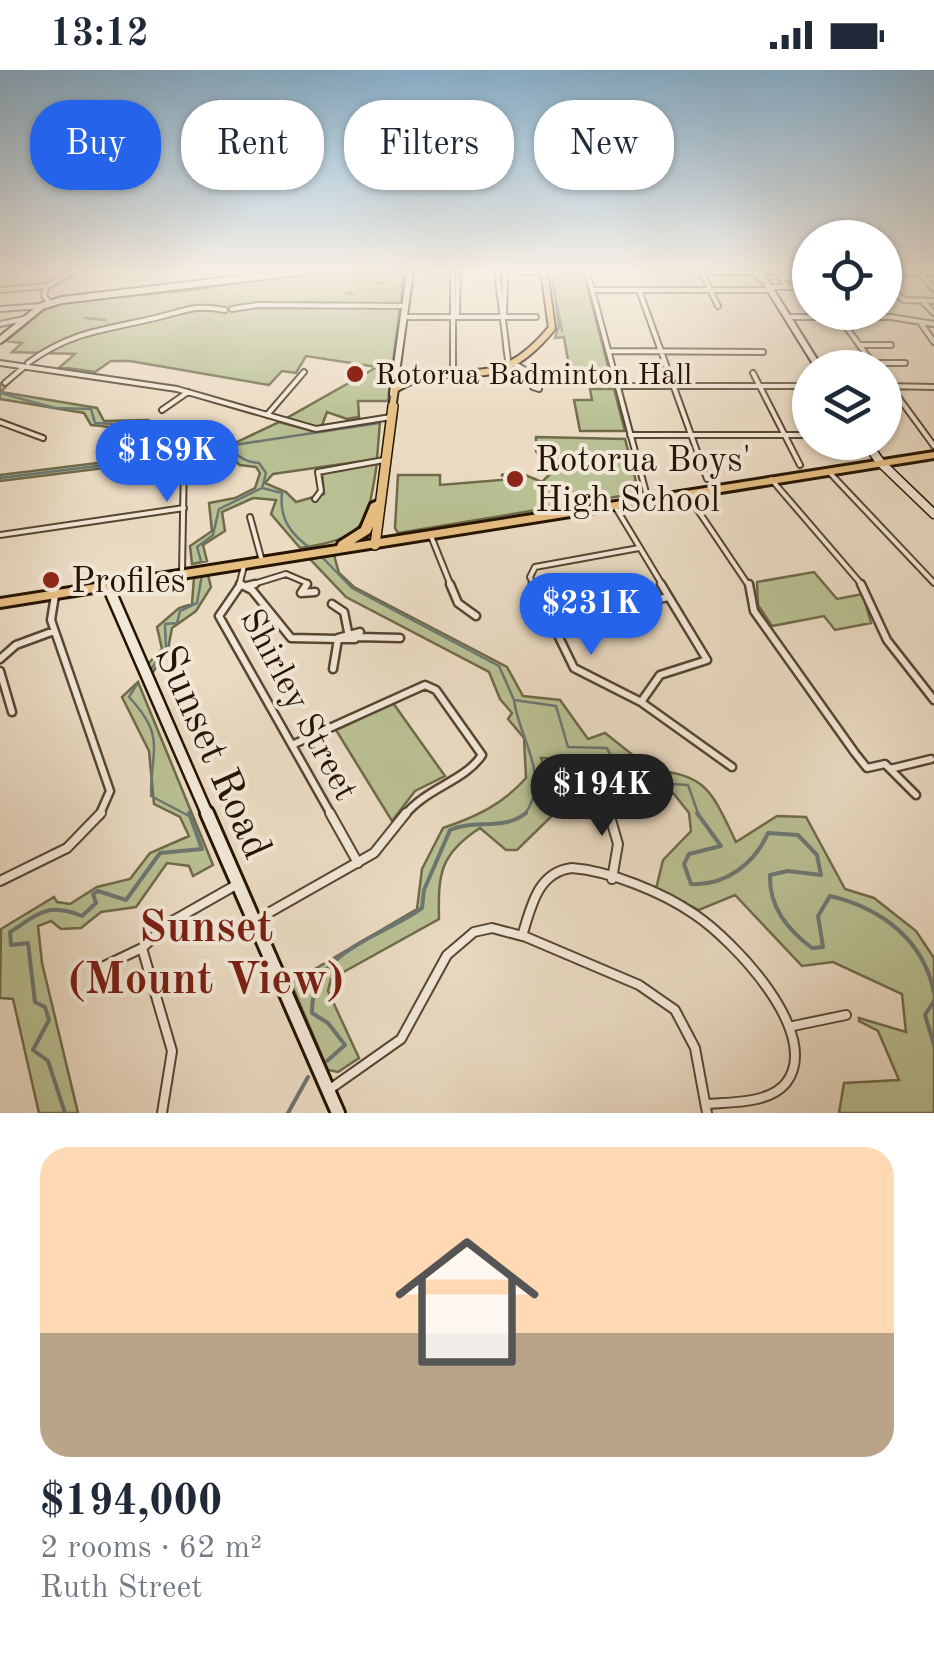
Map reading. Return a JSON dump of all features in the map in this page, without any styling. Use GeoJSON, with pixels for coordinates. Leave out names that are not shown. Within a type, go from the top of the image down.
{"type":"FeatureCollection","features":[{"type":"Feature","properties":{"kind":"highway"},"geometry":{"type":"LineString","coordinates":[[0,600],[378,542],[468,524],[544,518],[725,487],[829,475],[934,451]]}},
{"type":"Feature","properties":{"kind":"highway"},"geometry":{"type":"LineString","coordinates":[[648,499],[690,499],[725,487]]}},
{"type":"Feature","properties":{"kind":"highway"},"geometry":{"type":"LineString","coordinates":[[343,545],[366,530],[377,504]]}},
{"type":"Feature","properties":{"kind":"highway"},"geometry":{"type":"LineString","coordinates":[[313,552],[612,508]]}},
{"type":"Feature","properties":{"kind":"highway"},"geometry":{"type":"LineString","coordinates":[[431,536],[468,524]]}},
{"type":"Feature","properties":{"kind":"highway"},"geometry":{"type":"LineString","coordinates":[[182,572],[239,567],[262,559]]}},
{"type":"Feature","properties":{"kind":"main road"},"geometry":{"type":"LineString","coordinates":[[0,342],[22,320]]}},
{"type":"Feature","properties":{"kind":"main road"},"geometry":{"type":"LineString","coordinates":[[0,342],[28,320]]}},
{"type":"Feature","properties":{"kind":"main road"},"geometry":{"type":"LineString","coordinates":[[378,542],[404,320]]}},
{"type":"Feature","properties":{"kind":"main road"},"geometry":{"type":"LineString","coordinates":[[395,397],[406,381],[482,380],[514,366],[534,352],[556,327],[555,320]]}},
{"type":"Feature","properties":{"kind":"main road"},"geometry":{"type":"LineString","coordinates":[[790,320],[808,350]]}},
{"type":"Feature","properties":{"kind":"main road"},"geometry":{"type":"LineString","coordinates":[[514,366],[531,373],[534,352]]}},
{"type":"Feature","properties":{"kind":"main road"},"geometry":{"type":"LineString","coordinates":[[396,371],[426,379]]}},
{"type":"Feature","properties":{"kind":"main road"},"geometry":{"type":"LineString","coordinates":[[396,371],[406,381]]}},
{"type":"Feature","properties":{"kind":"main road"},"geometry":{"type":"LineString","coordinates":[[395,397],[426,379]]}},
{"type":"Feature","properties":{"kind":"main road"},"geometry":{"type":"LineString","coordinates":[[378,542],[377,504],[386,460]]}},
{"type":"Feature","properties":{"kind":"main road"},"geometry":{"type":"LineString","coordinates":[[880,462],[934,514]]}},
{"type":"Feature","properties":{"kind":"main road","name":"Sunset Road"},"geometry":{"type":"LineString","coordinates":[[105,584],[338,1113]]}},
{"type":"Feature","properties":{"kind":"street"},"geometry":{"type":"LineString","coordinates":[[5,383],[54,344],[92,329],[144,320]]}},
{"type":"Feature","properties":{"kind":"street"},"geometry":{"type":"LineString","coordinates":[[453,370],[455,320]]}},
{"type":"Feature","properties":{"kind":"street"},"geometry":{"type":"LineString","coordinates":[[504,320],[507,348],[517,354],[534,352]]}},
{"type":"Feature","properties":{"kind":"street"},"geometry":{"type":"LineString","coordinates":[[600,320],[648,499]]}},
{"type":"Feature","properties":{"kind":"street"},"geometry":{"type":"LineString","coordinates":[[650,320],[707,479]]}},
{"type":"Feature","properties":{"kind":"street"},"geometry":{"type":"LineString","coordinates":[[904,320],[934,324]]}},
{"type":"Feature","properties":{"kind":"street"},"geometry":{"type":"LineString","coordinates":[[920,322],[934,342]]}},
{"type":"Feature","properties":{"kind":"street"},"geometry":{"type":"LineString","coordinates":[[848,330],[863,350]]}},
{"type":"Feature","properties":{"kind":"street"},"geometry":{"type":"LineString","coordinates":[[859,345],[891,345]]}},
{"type":"Feature","properties":{"kind":"street"},"geometry":{"type":"LineString","coordinates":[[608,351],[763,352]]}},
{"type":"Feature","properties":{"kind":"street"},"geometry":{"type":"LineString","coordinates":[[0,363],[188,392],[316,429],[392,417]]}},
{"type":"Feature","properties":{"kind":"street"},"geometry":{"type":"LineString","coordinates":[[902,363],[906,363]]}},
{"type":"Feature","properties":{"kind":"street"},"geometry":{"type":"LineString","coordinates":[[268,415],[304,372]]}},
{"type":"Feature","properties":{"kind":"street"},"geometry":{"type":"LineString","coordinates":[[531,373],[537,386]]}},
{"type":"Feature","properties":{"kind":"street"},"geometry":{"type":"LineString","coordinates":[[753,373],[800,465]]}},
{"type":"Feature","properties":{"kind":"street"},"geometry":{"type":"LineString","coordinates":[[617,386],[792,386]]}},
{"type":"Feature","properties":{"kind":"street"},"geometry":{"type":"LineString","coordinates":[[902,386],[934,386]]}},
{"type":"Feature","properties":{"kind":"street"},"geometry":{"type":"LineString","coordinates":[[162,410],[188,392]]}},
{"type":"Feature","properties":{"kind":"street"},"geometry":{"type":"LineString","coordinates":[[902,406],[934,451]]}},
{"type":"Feature","properties":{"kind":"street"},"geometry":{"type":"LineString","coordinates":[[0,422],[43,438]]}},
{"type":"Feature","properties":{"kind":"street"},"geometry":{"type":"LineString","coordinates":[[630,435],[792,435]]}},
{"type":"Feature","properties":{"kind":"street"},"geometry":{"type":"LineString","coordinates":[[182,572],[184,460]]}},
{"type":"Feature","properties":{"kind":"street"},"geometry":{"type":"LineString","coordinates":[[315,499],[321,491],[318,472],[386,460]]}},
{"type":"Feature","properties":{"kind":"street"},"geometry":{"type":"LineString","coordinates":[[829,475],[934,583]]}},
{"type":"Feature","properties":{"kind":"street"},"geometry":{"type":"LineString","coordinates":[[771,481],[867,591],[887,640],[934,700]]}},
{"type":"Feature","properties":{"kind":"street"},"geometry":{"type":"LineString","coordinates":[[690,499],[748,579],[754,612],[855,753],[867,768],[885,764],[916,795]]}},
{"type":"Feature","properties":{"kind":"street"},"geometry":{"type":"LineString","coordinates":[[924,504],[934,502]]}},
{"type":"Feature","properties":{"kind":"street"},"geometry":{"type":"LineString","coordinates":[[0,535],[184,508]]}},
{"type":"Feature","properties":{"kind":"street"},"geometry":{"type":"LineString","coordinates":[[612,508],[707,662],[660,675],[641,702]]}},
{"type":"Feature","properties":{"kind":"street"},"geometry":{"type":"LineString","coordinates":[[250,517],[262,559]]}},
{"type":"Feature","properties":{"kind":"street"},"geometry":{"type":"LineString","coordinates":[[431,536],[458,603],[476,616]]}},
{"type":"Feature","properties":{"kind":"street"},"geometry":{"type":"LineString","coordinates":[[639,548],[538,566],[530,574],[574,668],[641,702],[732,767]]}},
{"type":"Feature","properties":{"kind":"street","name":"Shirley Street"},"geometry":{"type":"LineString","coordinates":[[239,567],[243,585],[219,616],[358,863]]}},
{"type":"Feature","properties":{"kind":"street"},"geometry":{"type":"LineString","coordinates":[[315,592],[301,593],[307,582],[286,574],[243,585],[290,637],[400,638]]}},
{"type":"Feature","properties":{"kind":"street"},"geometry":{"type":"LineString","coordinates":[[0,881],[79,841],[99,820],[110,792],[54,631],[56,591]]}},
{"type":"Feature","properties":{"kind":"street"},"geometry":{"type":"LineString","coordinates":[[622,608],[669,597]]}},
{"type":"Feature","properties":{"kind":"street"},"geometry":{"type":"LineString","coordinates":[[332,604],[344,612],[348,632]]}},
{"type":"Feature","properties":{"kind":"street"},"geometry":{"type":"LineString","coordinates":[[333,668],[338,638],[357,630],[358,637]]}},
{"type":"Feature","properties":{"kind":"street"},"geometry":{"type":"LineString","coordinates":[[0,659],[16,645],[54,631]]}},
{"type":"Feature","properties":{"kind":"street"},"geometry":{"type":"LineString","coordinates":[[0,672],[12,712]]}},
{"type":"Feature","properties":{"kind":"street"},"geometry":{"type":"LineString","coordinates":[[254,922],[377,850],[420,797],[475,766],[481,749],[436,690],[425,685],[292,745]]}},
{"type":"Feature","properties":{"kind":"street"},"geometry":{"type":"LineString","coordinates":[[890,769],[933,760]]}},
{"type":"Feature","properties":{"kind":"street"},"geometry":{"type":"LineString","coordinates":[[591,796],[602,804],[620,838],[612,879]]}},
{"type":"Feature","properties":{"kind":"street"},"geometry":{"type":"LineString","coordinates":[[328,1090],[400,1040],[460,938],[492,928],[522,936],[664,998],[692,1034],[706,1108],[750,1104],[773,1094],[796,1058],[793,1026],[768,989],[708,924],[679,905],[586,869],[555,872],[540,886],[522,936]]}},
{"type":"Feature","properties":{"kind":"street"},"geometry":{"type":"LineString","coordinates":[[98,969],[142,948],[169,923],[236,886]]}},
{"type":"Feature","properties":{"kind":"street"},"geometry":{"type":"LineString","coordinates":[[142,948],[172,1051],[162,1113]]}},
{"type":"Feature","properties":{"kind":"street"},"geometry":{"type":"LineString","coordinates":[[793,1026],[846,1015]]}},
{"type":"Feature","properties":{"kind":"green space"},"geometry":{"type":"Polygon","coordinates":[[[32,320],[398,320],[388,401],[358,401],[359,417],[347,419],[327,412],[321,428],[287,418],[377,367],[306,356],[296,373],[282,371],[269,385],[130,361],[111,361],[95,372],[60,367],[75,354],[12,352],[22,343],[6,341],[32,320]]]}},
{"type":"Feature","properties":{"kind":"green space"},"geometry":{"type":"Polygon","coordinates":[[[558,320],[596,320],[613,385],[572,384],[564,337],[555,338],[558,320]]]}},
{"type":"Feature","properties":{"kind":"green space"},"geometry":{"type":"Polygon","coordinates":[[[0,383],[8,384],[1,392],[97,408],[104,421],[148,420],[181,435],[233,444],[279,422],[316,432],[380,421],[377,459],[273,474],[265,483],[286,492],[296,502],[324,494],[322,471],[377,463],[366,515],[351,533],[339,539],[300,548],[271,514],[276,500],[253,498],[222,512],[225,531],[203,545],[207,561],[192,564],[190,546],[212,531],[209,503],[235,498],[255,488],[260,473],[256,467],[240,465],[225,453],[0,481],[0,475],[219,448],[91,425],[84,413],[0,399],[0,383]]]}},
{"type":"Feature","properties":{"kind":"green space"},"geometry":{"type":"Polygon","coordinates":[[[590,389],[614,389],[625,431],[580,431],[574,400],[592,400],[590,389]]]}},
{"type":"Feature","properties":{"kind":"green space"},"geometry":{"type":"Polygon","coordinates":[[[536,437],[625,439],[639,493],[398,533],[398,475],[440,475],[440,485],[514,479],[501,475],[518,472],[542,482],[549,475],[536,451],[536,437]]]}},
{"type":"Feature","properties":{"kind":"green space"},"geometry":{"type":"Polygon","coordinates":[[[334,555],[339,573],[354,587],[507,667],[523,696],[560,700],[588,739],[605,733],[634,756],[639,769],[678,774],[702,786],[719,807],[736,842],[777,816],[806,817],[845,889],[874,898],[916,931],[934,958],[934,1113],[839,1113],[844,1083],[899,1080],[878,1031],[859,1018],[906,1032],[902,994],[833,962],[802,966],[735,895],[699,910],[656,889],[663,860],[691,831],[689,813],[674,794],[629,792],[608,803],[594,787],[597,762],[541,758],[560,808],[517,850],[506,850],[480,828],[467,837],[444,866],[439,919],[331,979],[328,991],[359,1058],[338,1072],[328,1070],[291,983],[417,909],[422,869],[443,828],[488,809],[526,778],[524,738],[508,719],[512,713],[500,699],[489,672],[346,597],[310,559],[334,555]]]}},
{"type":"Feature","properties":{"kind":"green space"},"geometry":{"type":"Polygon","coordinates":[[[814,572],[837,599],[863,594],[871,623],[835,630],[824,616],[772,626],[758,605],[757,582],[814,572]]]}},
{"type":"Feature","properties":{"kind":"green space"},"geometry":{"type":"Polygon","coordinates":[[[208,575],[211,587],[196,611],[172,628],[168,649],[151,675],[147,665],[162,649],[157,627],[179,608],[192,604],[194,577],[208,575]]]}},
{"type":"Feature","properties":{"kind":"green space"},"geometry":{"type":"Polygon","coordinates":[[[138,682],[213,865],[193,876],[189,866],[167,863],[136,907],[101,912],[81,928],[61,929],[51,921],[38,926],[42,963],[78,1113],[39,1113],[13,999],[0,998],[1,929],[54,897],[57,902],[70,904],[97,887],[130,879],[150,853],[189,836],[180,817],[154,804],[149,751],[122,697],[138,682]]]}},
{"type":"Feature","properties":{"kind":"green space"},"geometry":{"type":"Polygon","coordinates":[[[393,703],[445,776],[415,791],[392,821],[336,730],[393,703]]]}},
{"type":"Feature","properties":{"kind":"waterway"},"geometry":{"type":"LineString","coordinates":[[560,320],[562,331]]}},
{"type":"Feature","properties":{"kind":"waterway"},"geometry":{"type":"LineString","coordinates":[[0,393],[55,408],[91,409],[95,423],[179,433],[225,447],[259,463],[266,473],[262,488]]}},
{"type":"Feature","properties":{"kind":"waterway"},"geometry":{"type":"LineString","coordinates":[[227,446],[379,423]]}},
{"type":"Feature","properties":{"kind":"waterway"},"geometry":{"type":"LineString","coordinates":[[0,478],[227,450]]}},
{"type":"Feature","properties":{"kind":"waterway"},"geometry":{"type":"LineString","coordinates":[[201,561],[197,547],[213,535],[219,509],[262,488]]}},
{"type":"Feature","properties":{"kind":"waterway"},"geometry":{"type":"LineString","coordinates":[[262,488],[282,493],[282,511],[288,526],[313,550]]}},
{"type":"Feature","properties":{"kind":"waterway"},"geometry":{"type":"LineString","coordinates":[[319,554],[352,588],[499,666],[514,700]]}},
{"type":"Feature","properties":{"kind":"waterway"},"geometry":{"type":"LineString","coordinates":[[151,669],[166,649],[165,624],[177,623],[180,611],[197,603],[202,575]]}},
{"type":"Feature","properties":{"kind":"waterway"},"geometry":{"type":"LineString","coordinates":[[137,684],[129,697],[152,733],[151,796],[189,816]]}},
{"type":"Feature","properties":{"kind":"waterway"},"geometry":{"type":"LineString","coordinates":[[514,700],[556,706],[568,747],[607,748],[622,781],[688,785],[699,816]]}},
{"type":"Feature","properties":{"kind":"waterway"},"geometry":{"type":"LineString","coordinates":[[514,700],[535,773],[532,802],[524,814]]}},
{"type":"Feature","properties":{"kind":"waterway"},"geometry":{"type":"LineString","coordinates":[[65,1113],[48,1061],[33,1050],[49,1020],[45,1007],[35,1002],[28,943],[11,945],[10,932],[52,910],[82,916],[96,903],[93,894],[98,891],[126,900],[160,853],[202,849],[189,813]]}},
{"type":"Feature","properties":{"kind":"waterway"},"geometry":{"type":"LineString","coordinates":[[327,1061],[345,1045],[328,1023],[312,1013],[314,992],[322,975],[350,949],[422,908],[424,890],[450,830],[508,822],[524,814]]}},
{"type":"Feature","properties":{"kind":"waterway"},"geometry":{"type":"LineString","coordinates":[[699,816],[721,846],[689,854],[684,864],[691,884],[716,881],[738,870],[755,854],[768,833],[798,835],[817,855],[821,875],[788,871],[770,875],[776,907],[787,925],[812,948],[823,947],[818,916],[830,896],[849,901],[883,918],[910,942],[921,957],[934,993]]}},
{"type":"Feature","properties":{"kind":"waterway"},"geometry":{"type":"LineString","coordinates":[[934,1001],[925,1015],[934,1045]]}},
{"type":"Feature","properties":{"kind":"waterway"},"geometry":{"type":"LineString","coordinates":[[288,1113],[308,1077]]}},
{"type":"Feature","properties":{"kind":"place","name":"Rotorua Badminton Hall"},"geometry":{"type":"Point","coordinates":[355,374]}},
{"type":"Feature","properties":{"kind":"place","name":"Rotorua Boys' High School"},"geometry":{"type":"Point","coordinates":[515,479]}},
{"type":"Feature","properties":{"kind":"place","name":"Profiles"},"geometry":{"type":"Point","coordinates":[51,580]}},
{"type":"Feature","properties":{"kind":"district","name":"Sunset (Mount View)"},"geometry":{"type":"Point","coordinates":[206,951]}}]}
